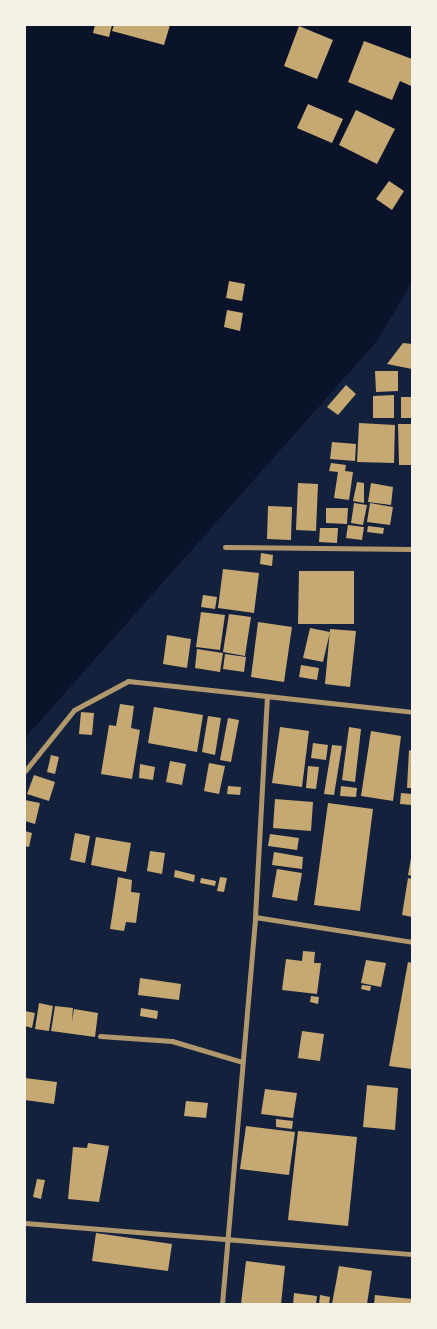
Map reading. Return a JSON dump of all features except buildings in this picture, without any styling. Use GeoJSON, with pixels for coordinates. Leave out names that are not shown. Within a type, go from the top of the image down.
{"type":"FeatureCollection","features":[{"type":"Feature","properties":{"kind":"street"},"geometry":{"type":"LineString","coordinates":[[225,547],[412,549]]}},
{"type":"Feature","properties":{"kind":"street"},"geometry":{"type":"LineString","coordinates":[[25,771],[74,710],[128,681],[412,712]]}},
{"type":"Feature","properties":{"kind":"street"},"geometry":{"type":"LineString","coordinates":[[222,1304],[255,917],[267,696]]}},
{"type":"Feature","properties":{"kind":"street"},"geometry":{"type":"LineString","coordinates":[[255,917],[412,942]]}},
{"type":"Feature","properties":{"kind":"street"},"geometry":{"type":"LineString","coordinates":[[100,1036],[172,1041],[242,1062]]}},
{"type":"Feature","properties":{"kind":"street"},"geometry":{"type":"LineString","coordinates":[[25,1223],[227,1236],[412,1254]]}},
{"type":"Feature","properties":{"kind":"water"},"geometry":{"type":"Polygon","coordinates":[[[25,25],[412,25],[412,282],[377,341],[25,738],[25,25]]]}}]}
